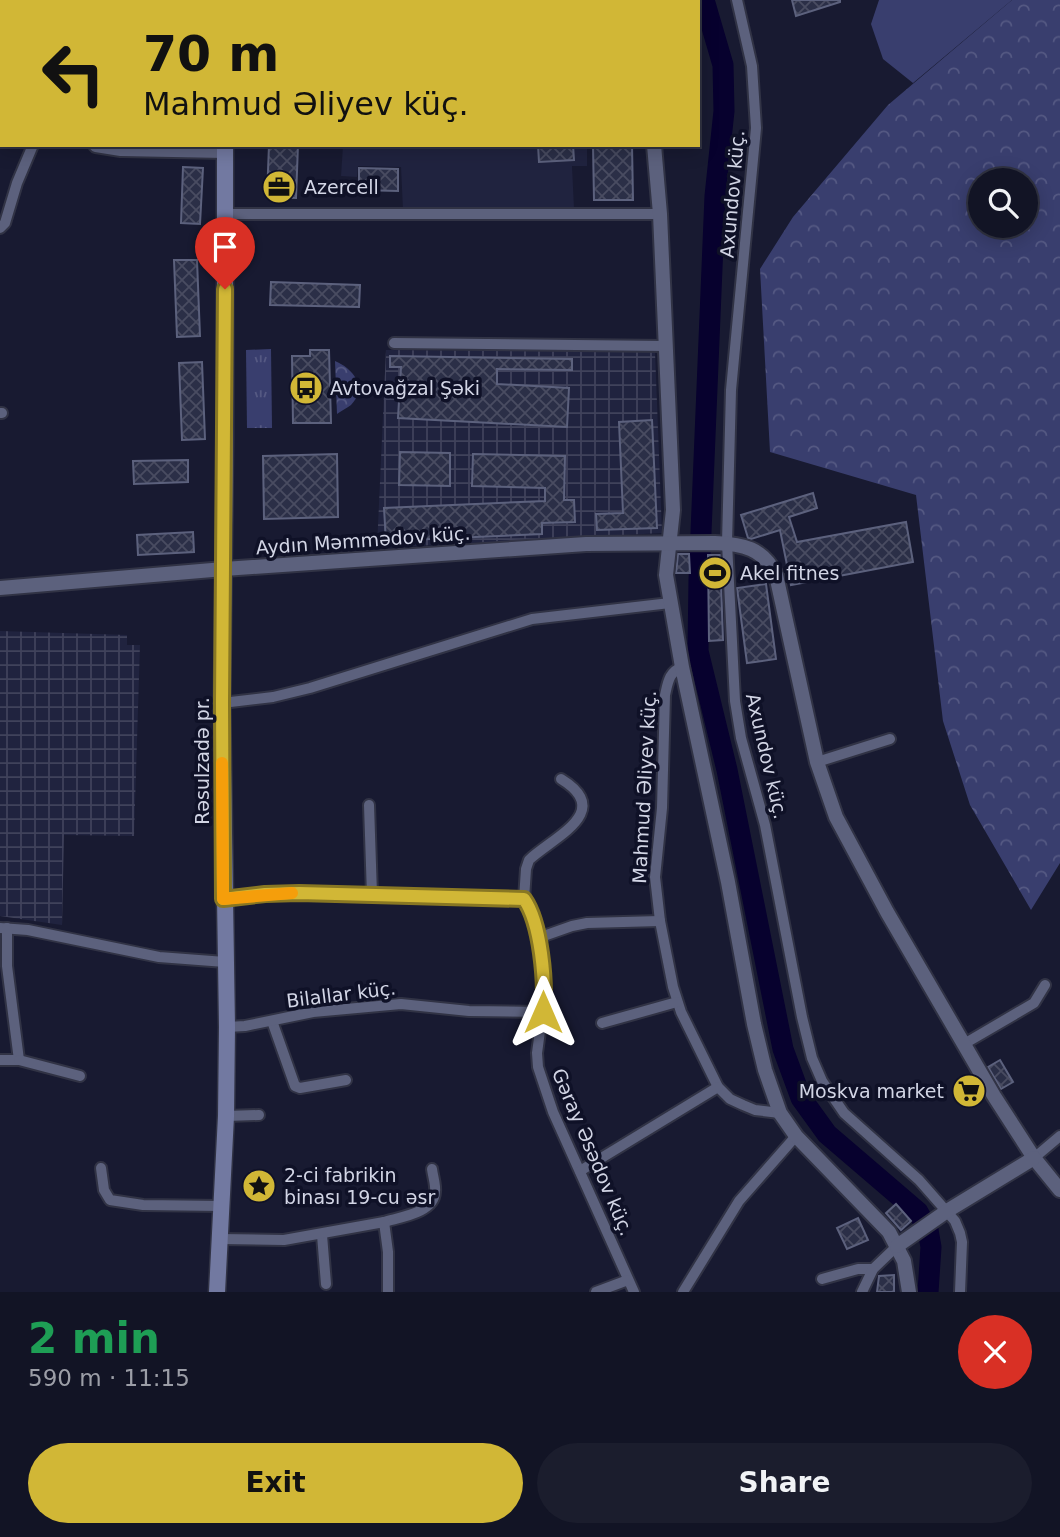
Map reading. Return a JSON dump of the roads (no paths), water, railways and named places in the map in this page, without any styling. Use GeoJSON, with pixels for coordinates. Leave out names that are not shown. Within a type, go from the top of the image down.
{"type":"FeatureCollection","features":[{"type":"Feature","properties":{"kind":"main road","name":"Rəsulzadə pr."},"geometry":{"type":"LineString","coordinates":[[216,1292],[226,1116],[227,1027],[222,703],[225,148]]}},
{"type":"Feature","properties":{"kind":"street","name":"Axundov küç."},"geometry":{"type":"LineString","coordinates":[[737,0],[752,66],[756,128],[731,390],[721,543],[735,701],[741,737],[765,825],[812,1059],[822,1082],[844,1113],[919,1180],[943,1215],[960,1233],[960,1292]]}},
{"type":"Feature","properties":{"kind":"street"},"geometry":{"type":"LineString","coordinates":[[0,228],[5,223],[17,183],[32,147]]}},
{"type":"Feature","properties":{"kind":"street"},"geometry":{"type":"LineString","coordinates":[[108,147],[225,148]]}},
{"type":"Feature","properties":{"kind":"street"},"geometry":{"type":"LineString","coordinates":[[654,147],[660,214],[673,510],[666,575],[754,1024],[765,1070],[780,1113],[796,1136],[877,1218],[904,1261],[909,1292]]}},
{"type":"Feature","properties":{"kind":"street"},"geometry":{"type":"LineString","coordinates":[[225,214],[660,214]]}},
{"type":"Feature","properties":{"kind":"street"},"geometry":{"type":"LineString","coordinates":[[394,343],[666,346]]}},
{"type":"Feature","properties":{"kind":"street","name":"Aydın Məmmədov küç."},"geometry":{"type":"LineString","coordinates":[[0,589],[224,569],[586,544],[721,543],[760,553],[769,561],[776,575],[817,762],[826,791],[849,843],[964,1044],[1034,1158],[1060,1190]]}},
{"type":"Feature","properties":{"kind":"street"},"geometry":{"type":"LineString","coordinates":[[222,703],[310,688],[532,619],[670,603]]}},
{"type":"Feature","properties":{"kind":"street","name":"Mahmud Əliyev küç."},"geometry":{"type":"LineString","coordinates":[[682,667],[674,670],[668,679],[665,695],[662,808],[655,877],[660,920],[677,1002],[718,1087],[730,1099],[743,1105],[755,1110],[780,1113]]}},
{"type":"Feature","properties":{"kind":"street"},"geometry":{"type":"LineString","coordinates":[[817,762],[890,739]]}},
{"type":"Feature","properties":{"kind":"street"},"geometry":{"type":"LineString","coordinates":[[223,899],[299,893],[524,899],[529,860],[574,826],[581,816],[582,802],[579,793],[561,779]]}},
{"type":"Feature","properties":{"kind":"street"},"geometry":{"type":"LineString","coordinates":[[369,805],[372,895]]}},
{"type":"Feature","properties":{"kind":"street","name":"Gəray Əsədov küç."},"geometry":{"type":"LineString","coordinates":[[524,899],[535,919],[544,979],[538,1066],[553,1112],[634,1292]]}},
{"type":"Feature","properties":{"kind":"street"},"geometry":{"type":"LineString","coordinates":[[538,938],[587,923],[660,920]]}},
{"type":"Feature","properties":{"kind":"street"},"geometry":{"type":"LineString","coordinates":[[19,1060],[4,928],[28,930],[159,957],[225,962]]}},
{"type":"Feature","properties":{"kind":"street"},"geometry":{"type":"LineString","coordinates":[[964,1044],[1034,1003],[1045,985]]}},
{"type":"Feature","properties":{"kind":"street"},"geometry":{"type":"LineString","coordinates":[[602,1023],[677,1002]]}},
{"type":"Feature","properties":{"kind":"street","name":"Bilallar küç."},"geometry":{"type":"LineString","coordinates":[[227,1027],[313,1012],[401,1004],[468,1011],[543,1012]]}},
{"type":"Feature","properties":{"kind":"street"},"geometry":{"type":"LineString","coordinates":[[272,1021],[295,1086],[300,1088],[346,1080]]}},
{"type":"Feature","properties":{"kind":"street"},"geometry":{"type":"LineString","coordinates":[[0,1060],[19,1060],[80,1076]]}},
{"type":"Feature","properties":{"kind":"street"},"geometry":{"type":"LineString","coordinates":[[580,1171],[718,1087]]}},
{"type":"Feature","properties":{"kind":"street"},"geometry":{"type":"LineString","coordinates":[[226,1116],[259,1115]]}},
{"type":"Feature","properties":{"kind":"street"},"geometry":{"type":"LineString","coordinates":[[682,1292],[739,1201],[796,1136]]}},
{"type":"Feature","properties":{"kind":"street"},"geometry":{"type":"LineString","coordinates":[[862,1292],[873,1269],[897,1246],[1034,1158],[1060,1136]]}},
{"type":"Feature","properties":{"kind":"street"},"geometry":{"type":"LineString","coordinates":[[101,1168],[104,1190],[110,1200],[143,1205],[222,1206]]}},
{"type":"Feature","properties":{"kind":"street"},"geometry":{"type":"LineString","coordinates":[[220,1240],[284,1240],[322,1235],[384,1222],[426,1208],[433,1202],[435,1193],[432,1169]]}},
{"type":"Feature","properties":{"kind":"street"},"geometry":{"type":"LineString","coordinates":[[384,1222],[388,1252],[388,1292]]}},
{"type":"Feature","properties":{"kind":"street"},"geometry":{"type":"LineString","coordinates":[[322,1235],[326,1284]]}},
{"type":"Feature","properties":{"kind":"street"},"geometry":{"type":"LineString","coordinates":[[822,1279],[858,1269],[873,1269]]}},
{"type":"Feature","properties":{"kind":"street"},"geometry":{"type":"LineString","coordinates":[[596,1292],[628,1280]]}},
{"type":"Feature","properties":{"kind":"waterway"},"geometry":{"type":"LineString","coordinates":[[704,0],[723,65],[724,111],[715,196],[698,651],[727,770],[783,1049],[801,1098],[827,1134],[918,1212],[928,1230],[931,1247],[928,1292]]}},
{"type":"Feature","properties":{"kind":"place","name":"Azercell"},"geometry":{"type":"Point","coordinates":[279,187]}},
{"type":"Feature","properties":{"kind":"place","name":"Avtovağzal Şəki"},"geometry":{"type":"Point","coordinates":[306,388]}},
{"type":"Feature","properties":{"kind":"place","name":"Akel fitnes"},"geometry":{"type":"Point","coordinates":[715,573]}},
{"type":"Feature","properties":{"kind":"place","name":"Moskva market"},"geometry":{"type":"Point","coordinates":[969,1091]}},
{"type":"Feature","properties":{"kind":"place","name":"2-ci fabrikin binası 19-cu əsr"},"geometry":{"type":"Point","coordinates":[259,1186]}}]}
